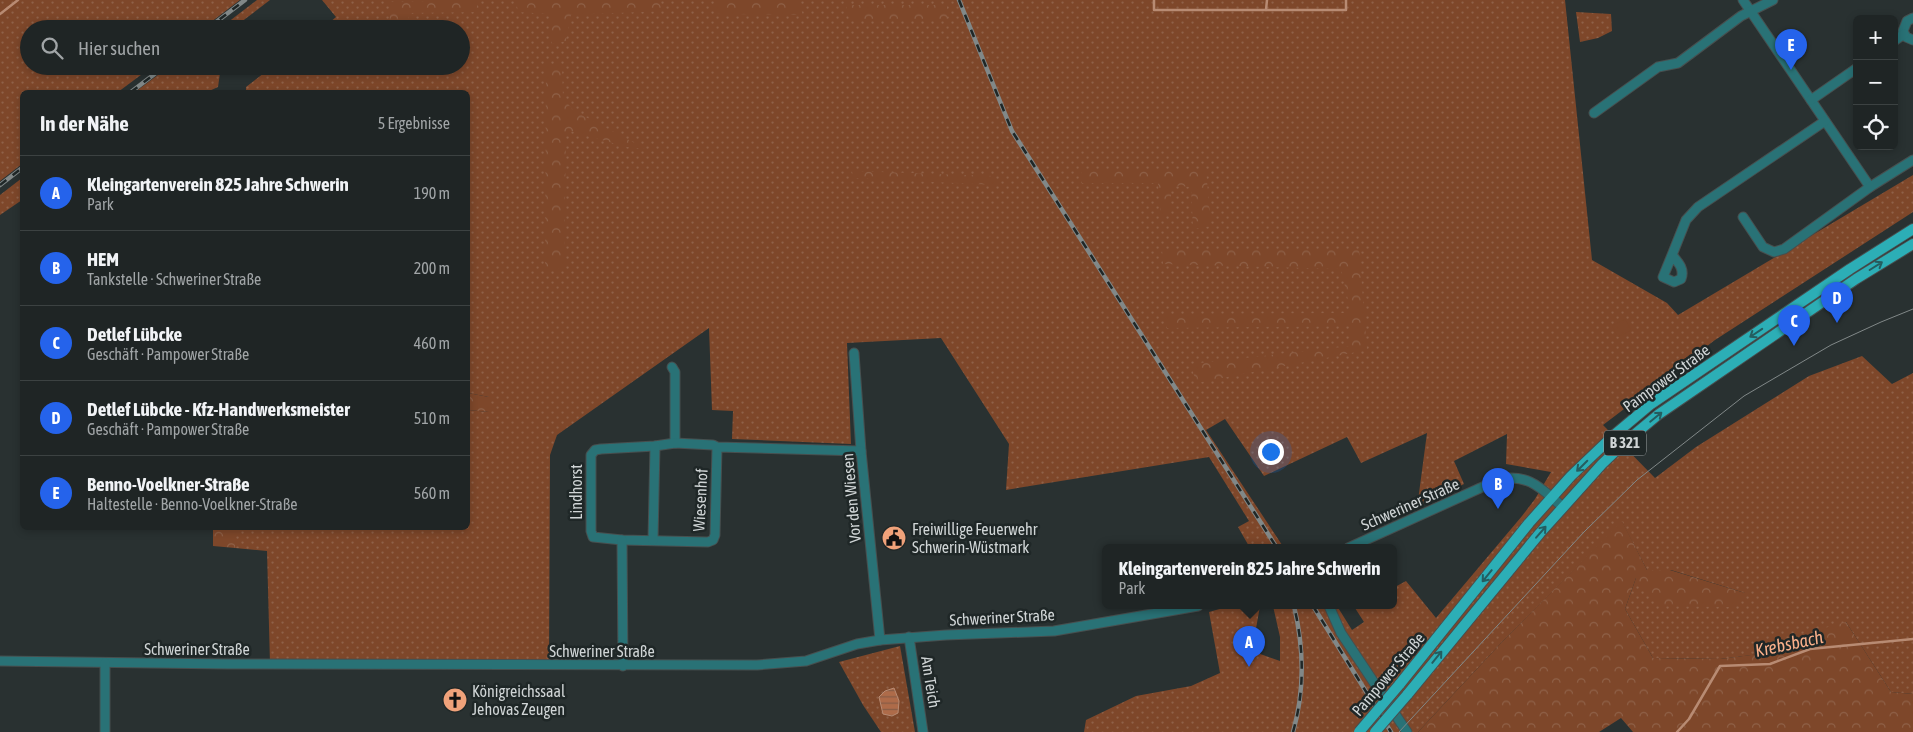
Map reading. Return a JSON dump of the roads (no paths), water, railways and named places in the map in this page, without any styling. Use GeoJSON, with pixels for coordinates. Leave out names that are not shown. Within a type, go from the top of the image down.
{"type":"FeatureCollection","features":[{"type":"Feature","properties":{"kind":"main road","name":"Pampower Straße"},"geometry":{"type":"LineString","coordinates":[[1359,732],[1552,498],[1592,455],[1651,404],[1850,269],[1913,229]]}},
{"type":"Feature","properties":{"kind":"main road","name":"Pampower Straße"},"geometry":{"type":"LineString","coordinates":[[1375,732],[1563,507],[1602,464],[1659,414],[1856,279],[1913,244]]}},
{"type":"Feature","properties":{"kind":"street"},"geometry":{"type":"LineString","coordinates":[[1743,0],[1870,187]]}},
{"type":"Feature","properties":{"kind":"street"},"geometry":{"type":"LineString","coordinates":[[1594,113],[1658,67],[1678,63],[1742,16],[1772,0]]}},
{"type":"Feature","properties":{"kind":"street"},"geometry":{"type":"LineString","coordinates":[[1913,18],[1904,24],[1904,34],[1908,39],[1913,40]]}},
{"type":"Feature","properties":{"kind":"street"},"geometry":{"type":"LineString","coordinates":[[1898,38],[1904,34]]}},
{"type":"Feature","properties":{"kind":"street"},"geometry":{"type":"LineString","coordinates":[[1811,100],[1853,71]]}},
{"type":"Feature","properties":{"kind":"street"},"geometry":{"type":"LineString","coordinates":[[1672,255],[1686,220],[1698,207],[1825,121]]}},
{"type":"Feature","properties":{"kind":"street"},"geometry":{"type":"LineString","coordinates":[[1744,217],[1762,247],[1774,252],[1784,249],[1870,187],[1913,160]]}},
{"type":"Feature","properties":{"kind":"street","name":"Vor den Wiesen"},"geometry":{"type":"LineString","coordinates":[[854,353],[861,450],[880,640]]}},
{"type":"Feature","properties":{"kind":"street"},"geometry":{"type":"LineString","coordinates":[[672,367],[675,372],[675,443]]}},
{"type":"Feature","properties":{"kind":"street","name":"Lindhorst"},"geometry":{"type":"LineString","coordinates":[[622,540],[597,538],[593,536],[591,531],[591,455],[595,450],[675,443],[713,445],[718,447]]}},
{"type":"Feature","properties":{"kind":"street"},"geometry":{"type":"LineString","coordinates":[[654,540],[655,446]]}},
{"type":"Feature","properties":{"kind":"street","name":"Wiesenhof"},"geometry":{"type":"LineString","coordinates":[[622,540],[713,540],[715,535],[718,447],[861,450]]}},
{"type":"Feature","properties":{"kind":"street","name":"Schweriner Straße"},"geometry":{"type":"LineString","coordinates":[[1357,544],[1500,479],[1514,477],[1527,480],[1563,507]]}},
{"type":"Feature","properties":{"kind":"street"},"geometry":{"type":"LineString","coordinates":[[622,540],[623,666]]}},
{"type":"Feature","properties":{"kind":"street","name":"Schweriner Straße"},"geometry":{"type":"LineString","coordinates":[[0,661],[623,666],[757,665],[806,661],[857,644],[880,640],[908,637],[1054,631],[1181,609]]}},
{"type":"Feature","properties":{"kind":"street"},"geometry":{"type":"LineString","coordinates":[[1330,609],[1341,633],[1407,732]]}},
{"type":"Feature","properties":{"kind":"street","name":"Am Teich"},"geometry":{"type":"LineString","coordinates":[[908,637],[923,732]]}},
{"type":"Feature","properties":{"kind":"street"},"geometry":{"type":"LineString","coordinates":[[105,663],[105,732]]}},
{"type":"Feature","properties":{"kind":"waterway"},"geometry":{"type":"LineString","coordinates":[[0,14],[18,0]]}},
{"type":"Feature","properties":{"kind":"waterway"},"geometry":{"type":"LineString","coordinates":[[1154,0],[1154,10],[1346,10],[1346,0]]}},
{"type":"Feature","properties":{"kind":"waterway"},"geometry":{"type":"LineString","coordinates":[[1266,10],[1267,0]]}},
{"type":"Feature","properties":{"kind":"waterway","name":"Krebsbach"},"geometry":{"type":"LineString","coordinates":[[1677,732],[1689,719],[1720,666],[1770,664],[1810,649],[1913,639]]}},
{"type":"Feature","properties":{"kind":"tram line"},"geometry":{"type":"LineString","coordinates":[[1399,732],[1584,532],[1637,480],[1744,396],[1831,345],[1913,309]]}},
{"type":"Feature","properties":{"kind":"railway"},"geometry":{"type":"LineString","coordinates":[[219,20],[245,0]]}},
{"type":"Feature","properties":{"kind":"railway"},"geometry":{"type":"LineString","coordinates":[[959,0],[1012,131],[1274,544]]}},
{"type":"Feature","properties":{"kind":"railway"},"geometry":{"type":"LineString","coordinates":[[134,90],[153,75]]}},
{"type":"Feature","properties":{"kind":"railway"},"geometry":{"type":"LineString","coordinates":[[0,185],[20,170]]}},
{"type":"Feature","properties":{"kind":"railway"},"geometry":{"type":"LineString","coordinates":[[1293,732],[1300,701],[1302,669],[1300,638],[1295,609]]}},
{"type":"Feature","properties":{"kind":"railway"},"geometry":{"type":"LineString","coordinates":[[1315,609],[1391,732]]}},
{"type":"Feature","properties":{"kind":"place","name":"Benno-Voelkner-Straße"},"geometry":{"type":"Point","coordinates":[1791,70]}},
{"type":"Feature","properties":{"kind":"place","name":"Detlef Lübcke - Kfz-Handwerksmeister"},"geometry":{"type":"Point","coordinates":[1837,323]}},
{"type":"Feature","properties":{"kind":"place","name":"Detlef Lübcke"},"geometry":{"type":"Point","coordinates":[1794,346]}},
{"type":"Feature","properties":{"kind":"place","name":"HEM"},"geometry":{"type":"Point","coordinates":[1498,509]}},
{"type":"Feature","properties":{"kind":"place","name":"Freiwillige Feuerwehr Schwerin-Wüstmark"},"geometry":{"type":"Point","coordinates":[894,538]}},
{"type":"Feature","properties":{"kind":"place","name":"Kleingartenverein 825 Jahre Schwerin"},"geometry":{"type":"Point","coordinates":[1249,667]}},
{"type":"Feature","properties":{"kind":"place","name":"Königreichssaal Jehovas Zeugen"},"geometry":{"type":"Point","coordinates":[455,700]}}]}
